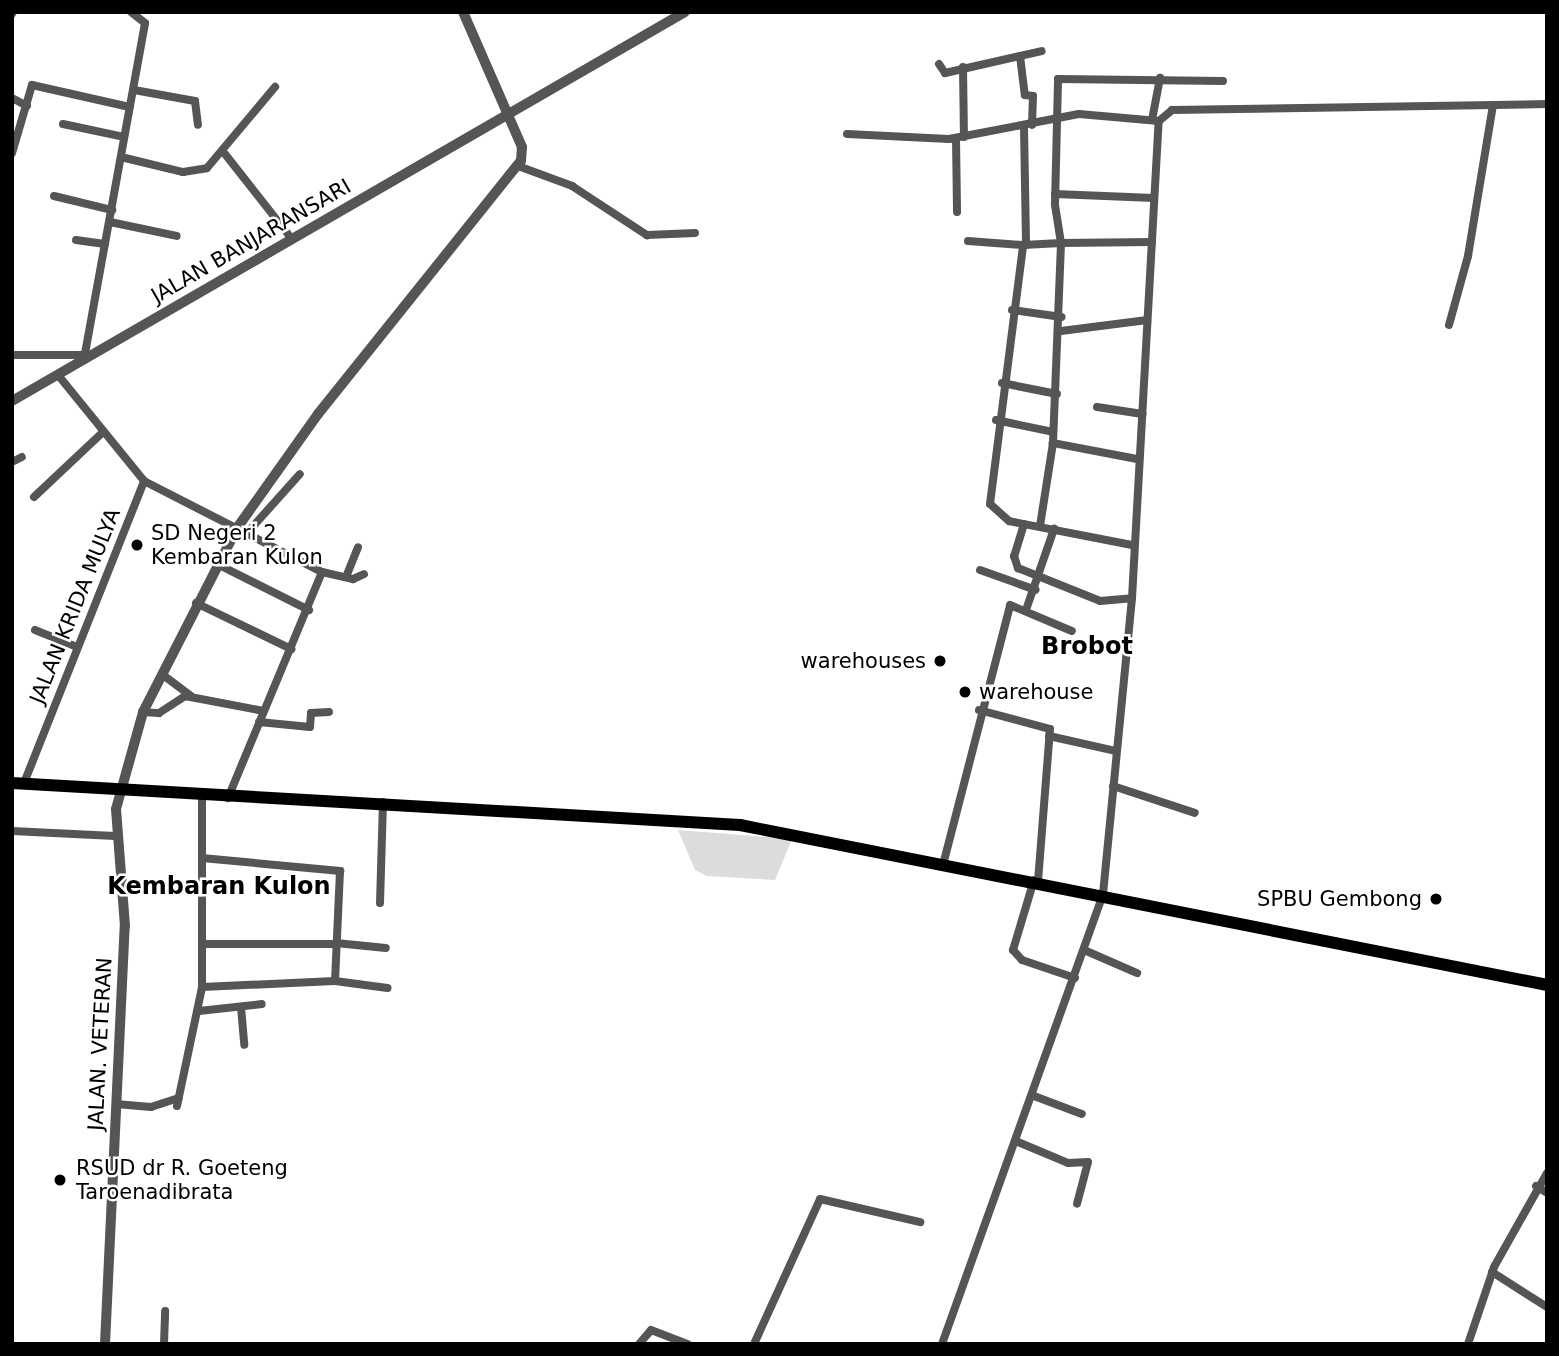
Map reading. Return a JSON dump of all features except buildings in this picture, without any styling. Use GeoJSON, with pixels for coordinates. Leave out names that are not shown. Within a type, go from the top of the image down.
{"type":"FeatureCollection","features":[{"type":"Feature","properties":{"kind":"main road"},"geometry":{"type":"LineString","coordinates":[[18,783],[228,798],[383,802],[740,825],[944,861],[1547,985]]}},
{"type":"Feature","properties":{"kind":"street"},"geometry":{"type":"LineString","coordinates":[[12,355],[84,357],[145,21],[131,12]]}},
{"type":"Feature","properties":{"kind":"street"},"geometry":{"type":"LineString","coordinates":[[463,12],[522,147],[518,166],[572,187],[647,235],[695,233]]}},
{"type":"Feature","properties":{"kind":"street","name":"JALAN BANJARANSARI"},"geometry":{"type":"LineString","coordinates":[[12,401],[685,12]]}},
{"type":"Feature","properties":{"kind":"street"},"geometry":{"type":"LineString","coordinates":[[939,64],[944,73],[1042,51]]}},
{"type":"Feature","properties":{"kind":"street"},"geometry":{"type":"LineString","coordinates":[[1020,56],[1025,95],[1033,96],[1028,126],[1024,244],[996,420],[990,504],[1001,518],[1132,545]]}},
{"type":"Feature","properties":{"kind":"street"},"geometry":{"type":"LineString","coordinates":[[957,212],[963,67]]}},
{"type":"Feature","properties":{"kind":"street"},"geometry":{"type":"LineString","coordinates":[[1040,526],[1053,443],[1062,317],[1061,243],[1055,194],[1060,78],[1223,81]]}},
{"type":"Feature","properties":{"kind":"street"},"geometry":{"type":"LineString","coordinates":[[942,1344],[1018,1142],[1102,894],[1132,598],[1132,545],[1152,242],[1155,120],[1160,78]]}},
{"type":"Feature","properties":{"kind":"street"},"geometry":{"type":"LineString","coordinates":[[12,153],[32,85],[130,107]]}},
{"type":"Feature","properties":{"kind":"street"},"geometry":{"type":"LineString","coordinates":[[121,157],[192,173],[225,154],[275,87]]}},
{"type":"Feature","properties":{"kind":"street"},"geometry":{"type":"LineString","coordinates":[[134,90],[196,102],[198,125]]}},
{"type":"Feature","properties":{"kind":"street"},"geometry":{"type":"LineString","coordinates":[[12,98],[27,106]]}},
{"type":"Feature","properties":{"kind":"street"},"geometry":{"type":"LineString","coordinates":[[847,134],[960,137],[1028,126],[1058,117],[1155,120],[1172,110],[1547,104]]}},
{"type":"Feature","properties":{"kind":"street"},"geometry":{"type":"LineString","coordinates":[[1450,325],[1493,105]]}},
{"type":"Feature","properties":{"kind":"street"},"geometry":{"type":"LineString","coordinates":[[63,124],[83,123],[124,137]]}},
{"type":"Feature","properties":{"kind":"street"},"geometry":{"type":"LineString","coordinates":[[225,154],[292,239]]}},
{"type":"Feature","properties":{"kind":"street","name":"JALAN. VETERAN"},"geometry":{"type":"LineString","coordinates":[[105,1344],[125,926],[115,836],[122,790],[143,712],[217,564],[340,385],[518,166]]}},
{"type":"Feature","properties":{"kind":"street"},"geometry":{"type":"LineString","coordinates":[[1055,194],[1154,198]]}},
{"type":"Feature","properties":{"kind":"street"},"geometry":{"type":"LineString","coordinates":[[54,196],[112,210]]}},
{"type":"Feature","properties":{"kind":"street"},"geometry":{"type":"LineString","coordinates":[[110,222],[177,236]]}},
{"type":"Feature","properties":{"kind":"street"},"geometry":{"type":"LineString","coordinates":[[76,240],[104,244]]}},
{"type":"Feature","properties":{"kind":"street"},"geometry":{"type":"LineString","coordinates":[[968,241],[1024,244],[1152,242]]}},
{"type":"Feature","properties":{"kind":"street"},"geometry":{"type":"LineString","coordinates":[[1012,310],[1062,317]]}},
{"type":"Feature","properties":{"kind":"street"},"geometry":{"type":"LineString","coordinates":[[1061,331],[1147,320]]}},
{"type":"Feature","properties":{"kind":"street"},"geometry":{"type":"LineString","coordinates":[[58,374],[144,481],[322,572],[346,577],[364,574]]}},
{"type":"Feature","properties":{"kind":"street"},"geometry":{"type":"LineString","coordinates":[[1002,383],[1057,394]]}},
{"type":"Feature","properties":{"kind":"street"},"geometry":{"type":"LineString","coordinates":[[1097,407],[1142,414]]}},
{"type":"Feature","properties":{"kind":"street"},"geometry":{"type":"LineString","coordinates":[[996,420],[1053,432]]}},
{"type":"Feature","properties":{"kind":"street"},"geometry":{"type":"LineString","coordinates":[[34,497],[103,432]]}},
{"type":"Feature","properties":{"kind":"street"},"geometry":{"type":"LineString","coordinates":[[1053,443],[1137,459]]}},
{"type":"Feature","properties":{"kind":"street"},"geometry":{"type":"LineString","coordinates":[[12,463],[22,457]]}},
{"type":"Feature","properties":{"kind":"street"},"geometry":{"type":"LineString","coordinates":[[242,530],[300,474]]}},
{"type":"Feature","properties":{"kind":"street","name":"JALAN KRIDA MULYA"},"geometry":{"type":"LineString","coordinates":[[18,783],[144,481]]}},
{"type":"Feature","properties":{"kind":"street"},"geometry":{"type":"LineString","coordinates":[[1024,524],[1014,562],[1040,579],[1100,601],[1132,598]]}},
{"type":"Feature","properties":{"kind":"street"},"geometry":{"type":"LineString","coordinates":[[1027,607],[1040,579],[1054,529]]}},
{"type":"Feature","properties":{"kind":"street"},"geometry":{"type":"LineString","coordinates":[[346,577],[358,547]]}},
{"type":"Feature","properties":{"kind":"street"},"geometry":{"type":"LineString","coordinates":[[217,564],[309,610]]}},
{"type":"Feature","properties":{"kind":"street"},"geometry":{"type":"LineString","coordinates":[[979,570],[1035,590]]}},
{"type":"Feature","properties":{"kind":"street"},"geometry":{"type":"LineString","coordinates":[[228,798],[309,610],[322,572]]}},
{"type":"Feature","properties":{"kind":"street"},"geometry":{"type":"LineString","coordinates":[[196,603],[291,649]]}},
{"type":"Feature","properties":{"kind":"street"},"geometry":{"type":"LineString","coordinates":[[944,861],[979,710],[1010,605],[1027,607],[1072,631]]}},
{"type":"Feature","properties":{"kind":"street"},"geometry":{"type":"LineString","coordinates":[[35,630],[77,647]]}},
{"type":"Feature","properties":{"kind":"street"},"geometry":{"type":"LineString","coordinates":[[163,675],[191,696],[264,712]]}},
{"type":"Feature","properties":{"kind":"street"},"geometry":{"type":"LineString","coordinates":[[143,712],[159,713],[191,696]]}},
{"type":"Feature","properties":{"kind":"street"},"geometry":{"type":"LineString","coordinates":[[979,710],[1044,724],[1049,736],[1036,880],[1013,950],[1022,960],[1075,978]]}},
{"type":"Feature","properties":{"kind":"street"},"geometry":{"type":"LineString","coordinates":[[259,722],[310,727],[312,713],[329,712]]}},
{"type":"Feature","properties":{"kind":"street"},"geometry":{"type":"LineString","coordinates":[[1049,736],[1116,751]]}},
{"type":"Feature","properties":{"kind":"street"},"geometry":{"type":"LineString","coordinates":[[1113,786],[1195,813]]}},
{"type":"Feature","properties":{"kind":"street"},"geometry":{"type":"LineString","coordinates":[[116,1104],[151,1107],[178,1102],[202,987],[202,796]]}},
{"type":"Feature","properties":{"kind":"street"},"geometry":{"type":"LineString","coordinates":[[380,903],[383,802]]}},
{"type":"Feature","properties":{"kind":"street"},"geometry":{"type":"LineString","coordinates":[[12,831],[115,836]]}},
{"type":"Feature","properties":{"kind":"street"},"geometry":{"type":"LineString","coordinates":[[202,859],[338,867],[335,981]]}},
{"type":"Feature","properties":{"kind":"street"},"geometry":{"type":"LineString","coordinates":[[203,944],[336,944],[386,948]]}},
{"type":"Feature","properties":{"kind":"street"},"geometry":{"type":"LineString","coordinates":[[1084,950],[1137,974]]}},
{"type":"Feature","properties":{"kind":"street"},"geometry":{"type":"LineString","coordinates":[[202,987],[335,981],[388,988]]}},
{"type":"Feature","properties":{"kind":"street"},"geometry":{"type":"LineString","coordinates":[[199,1011],[262,1004]]}},
{"type":"Feature","properties":{"kind":"street"},"geometry":{"type":"LineString","coordinates":[[241,1007],[244,1045]]}},
{"type":"Feature","properties":{"kind":"street"},"geometry":{"type":"LineString","coordinates":[[1034,1096],[1082,1114]]}},
{"type":"Feature","properties":{"kind":"street"},"geometry":{"type":"LineString","coordinates":[[1018,1142],[1068,1163],[1088,1162],[1077,1204]]}},
{"type":"Feature","properties":{"kind":"street"},"geometry":{"type":"LineString","coordinates":[[1468,1344],[1492,1272],[1536,1186],[1547,1174]]}},
{"type":"Feature","properties":{"kind":"street"},"geometry":{"type":"LineString","coordinates":[[1536,1186],[1547,1193]]}},
{"type":"Feature","properties":{"kind":"street"},"geometry":{"type":"LineString","coordinates":[[754,1344],[820,1199],[920,1222]]}},
{"type":"Feature","properties":{"kind":"street"},"geometry":{"type":"LineString","coordinates":[[1492,1272],[1547,1307]]}},
{"type":"Feature","properties":{"kind":"street"},"geometry":{"type":"LineString","coordinates":[[164,1344],[165,1311]]}},
{"type":"Feature","properties":{"kind":"street"},"geometry":{"type":"LineString","coordinates":[[639,1344],[651,1330],[687,1344]]}},
{"type":"Feature","properties":{"kind":"shaded area"},"geometry":{"type":"Polygon","coordinates":[[[678,830],[792,839],[775,880],[707,876],[695,870],[678,830]]]}},
{"type":"Feature","properties":{"kind":"place","name":"SD Negeri 2 Kembaran Kulon"},"geometry":{"type":"Point","coordinates":[137,545]}},
{"type":"Feature","properties":{"kind":"place","name":"warehouses"},"geometry":{"type":"Point","coordinates":[940,661]}},
{"type":"Feature","properties":{"kind":"place","name":"warehouse"},"geometry":{"type":"Point","coordinates":[965,692]}},
{"type":"Feature","properties":{"kind":"place","name":"SPBU Gembong"},"geometry":{"type":"Point","coordinates":[1436,899]}},
{"type":"Feature","properties":{"kind":"place","name":"RSUD dr R. Goeteng Taroenadibrata"},"geometry":{"type":"Point","coordinates":[60,1180]}},
{"type":"Feature","properties":{"kind":"district","name":"Brobot"},"geometry":{"type":"Point","coordinates":[1087,647]}},
{"type":"Feature","properties":{"kind":"district","name":"Kembaran Kulon"},"geometry":{"type":"Point","coordinates":[219,887]}}]}
